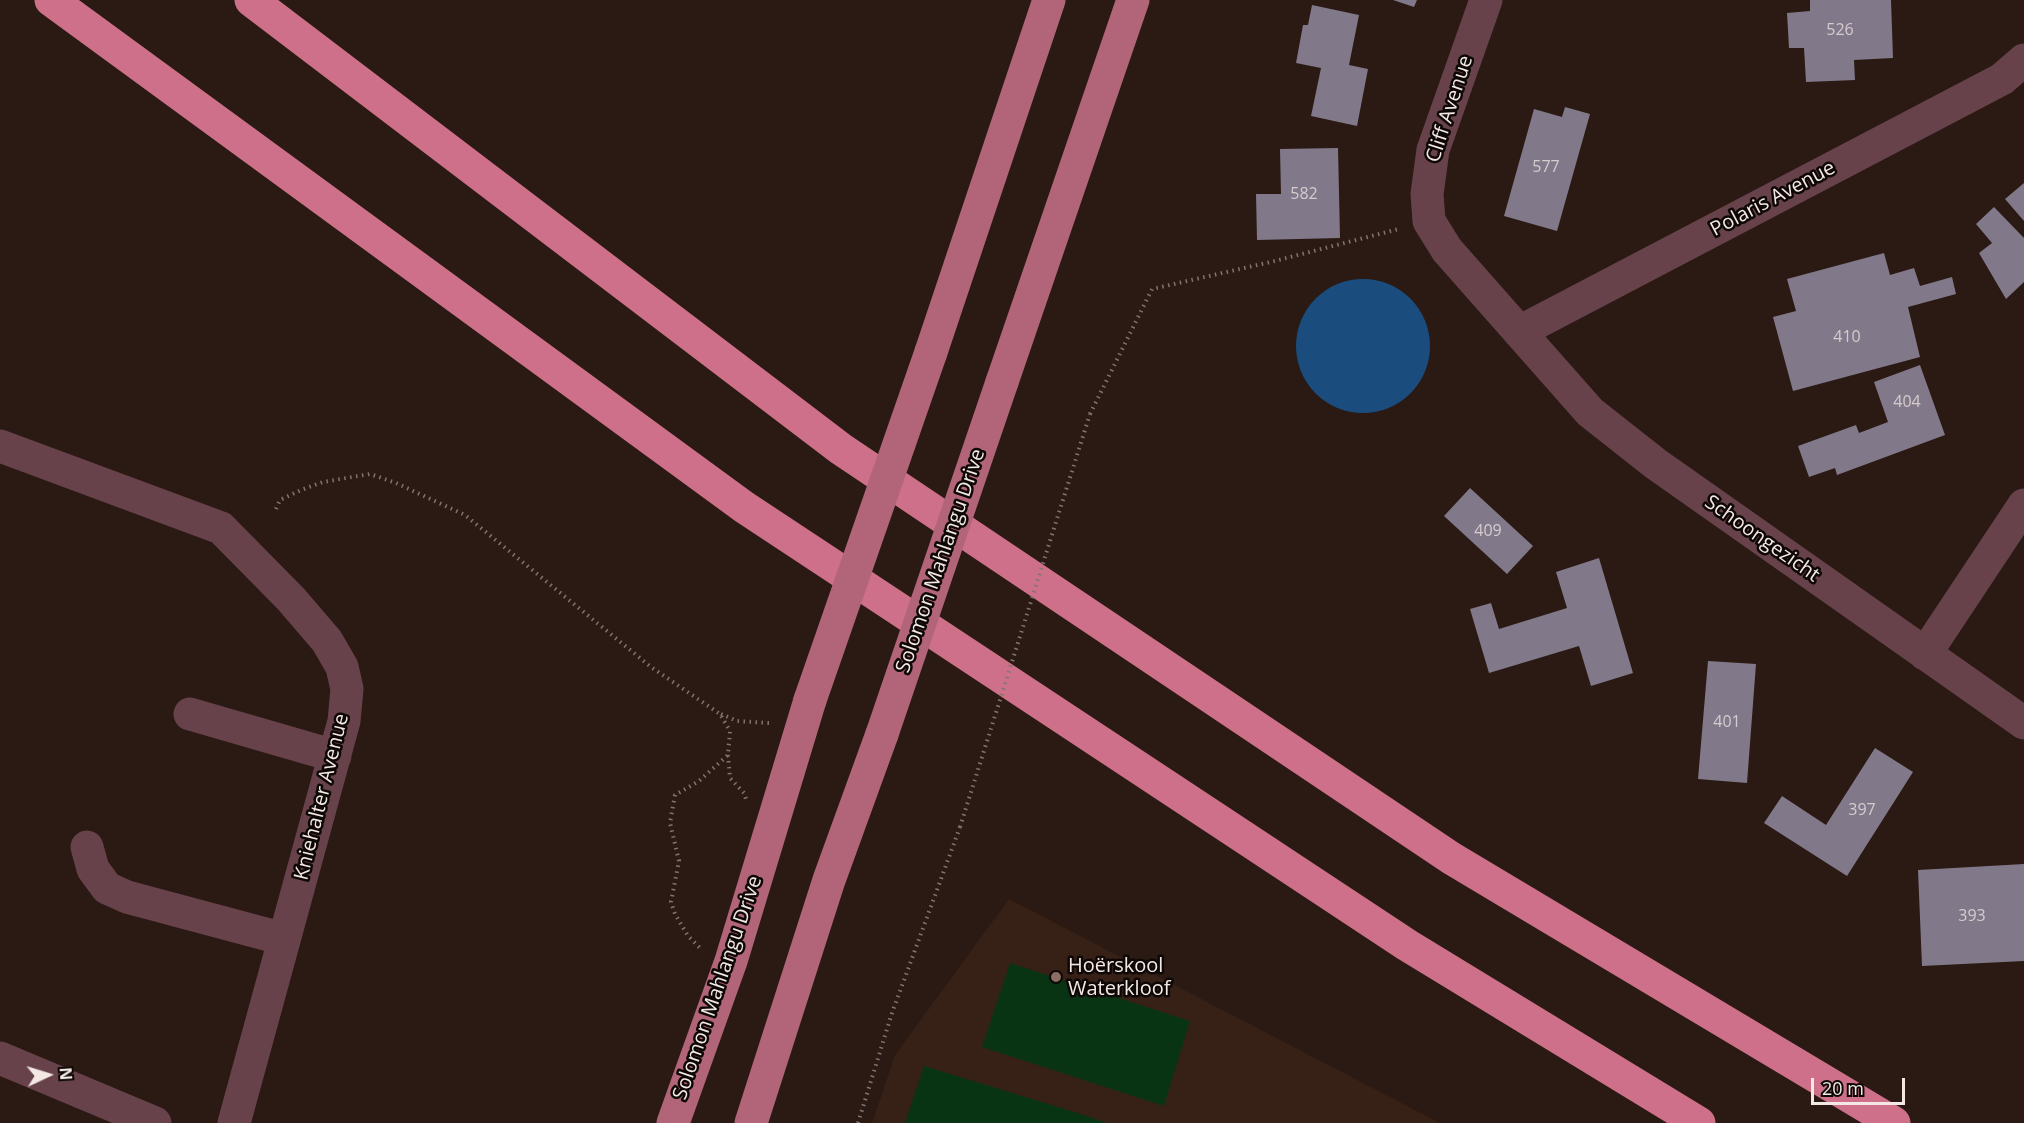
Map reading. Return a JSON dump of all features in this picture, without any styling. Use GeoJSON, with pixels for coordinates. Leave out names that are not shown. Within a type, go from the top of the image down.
{"type":"FeatureCollection","features":[{"type":"Feature","properties":{"kind":"highway"},"geometry":{"type":"LineString","coordinates":[[51,0],[744,507],[1407,945],[1699,1123]]}},
{"type":"Feature","properties":{"kind":"highway"},"geometry":{"type":"LineString","coordinates":[[251,0],[841,449],[1451,858],[1894,1123]]}},
{"type":"Feature","properties":{"kind":"main road","name":"Solomon Mahlangu Drive"},"geometry":{"type":"LineString","coordinates":[[673,1123],[731,961],[805,714],[931,352],[1049,0]]}},
{"type":"Feature","properties":{"kind":"main road","name":"Solomon Mahlangu Drive"},"geometry":{"type":"LineString","coordinates":[[751,1123],[829,880],[882,734],[1133,0]]}},
{"type":"Feature","properties":{"kind":"street","name":"Cliff Avenue"},"geometry":{"type":"LineString","coordinates":[[1486,0],[1433,150],[1427,194],[1429,221],[1447,250],[1519,332]]}},
{"type":"Feature","properties":{"kind":"street","name":"Polaris Avenue"},"geometry":{"type":"LineString","coordinates":[[1519,332],[1993,84],[2024,60]]}},
{"type":"Feature","properties":{"kind":"street","name":"Schoongezicht"},"geometry":{"type":"LineString","coordinates":[[1519,332],[1590,412],[1656,464],[2024,723]]}},
{"type":"Feature","properties":{"kind":"street","name":"Kniehalter Avenue"},"geometry":{"type":"LineString","coordinates":[[0,446],[221,528],[327,641],[342,667],[347,689],[344,721],[234,1123]]}},
{"type":"Feature","properties":{"kind":"street"},"geometry":{"type":"LineString","coordinates":[[1926,654],[2024,505]]}},
{"type":"Feature","properties":{"kind":"street"},"geometry":{"type":"LineString","coordinates":[[190,714],[335,756]]}},
{"type":"Feature","properties":{"kind":"street"},"geometry":{"type":"LineString","coordinates":[[87,847],[93,869],[107,888],[127,897],[285,939]]}},
{"type":"Feature","properties":{"kind":"street"},"geometry":{"type":"LineString","coordinates":[[0,1058],[155,1123]]}},
{"type":"Feature","properties":{"kind":"path"},"geometry":{"type":"LineString","coordinates":[[858,1123],[892,1013],[960,827],[1090,414],[1152,289],[1275,261],[1429,221]]}},
{"type":"Feature","properties":{"kind":"path"},"geometry":{"type":"LineString","coordinates":[[276,509],[280,500],[323,482],[370,474],[396,483],[465,515],[651,667],[720,714],[737,721],[795,723],[805,714]]}},
{"type":"Feature","properties":{"kind":"path"},"geometry":{"type":"LineString","coordinates":[[707,955],[688,936],[671,902],[679,861],[670,823],[675,795],[699,781],[728,755],[729,731],[720,714]]}},
{"type":"Feature","properties":{"kind":"shaded area","name":"Hoërskool Waterkloof"},"geometry":{"type":"Polygon","coordinates":[[[1009,899],[1440,1123],[872,1123],[895,1055],[1009,899]]]}},
{"type":"Feature","properties":{"kind":"green space"},"geometry":{"type":"Polygon","coordinates":[[[1010,963],[1190,1021],[1164,1106],[982,1047],[1010,963]]]}},
{"type":"Feature","properties":{"kind":"green space"},"geometry":{"type":"Polygon","coordinates":[[[924,1066],[1084,1115],[1107,1123],[905,1123],[924,1066]]]}},
{"type":"Feature","properties":{"kind":"water"},"geometry":{"type":"Polygon","coordinates":[[[1363,279],[1389,284],[1410,299],[1425,320],[1430,346],[1425,372],[1410,393],[1389,408],[1363,413],[1337,408],[1316,393],[1301,372],[1296,346],[1301,320],[1316,299],[1337,284],[1363,279]]]}},
{"type":"Feature","properties":{"kind":"building"},"geometry":{"type":"Polygon","coordinates":[[[1393,0],[1417,0],[1414,7],[1393,0]]]}},
{"type":"Feature","properties":{"kind":"building"},"geometry":{"type":"Polygon","coordinates":[[[1810,0],[1891,0],[1893,58],[1854,60],[1855,80],[1806,82],[1804,48],[1789,48],[1787,13],[1810,11],[1810,0]]]}},
{"type":"Feature","properties":{"kind":"building"},"geometry":{"type":"Polygon","coordinates":[[[1312,5],[1359,15],[1349,65],[1368,69],[1357,126],[1311,116],[1321,68],[1296,63],[1303,25],[1308,25],[1312,5]]]}},
{"type":"Feature","properties":{"kind":"building"},"geometry":{"type":"Polygon","coordinates":[[[1565,107],[1590,114],[1557,231],[1504,216],[1534,109],[1562,117],[1565,107]]]}},
{"type":"Feature","properties":{"kind":"building"},"geometry":{"type":"Polygon","coordinates":[[[1338,148],[1340,238],[1257,240],[1256,194],[1281,194],[1280,149],[1338,148]]]}},
{"type":"Feature","properties":{"kind":"building"},"geometry":{"type":"Polygon","coordinates":[[[2024,183],[2024,221],[2005,199],[2024,183]]]}},
{"type":"Feature","properties":{"kind":"building"},"geometry":{"type":"Polygon","coordinates":[[[1994,207],[2024,238],[2024,282],[2006,299],[1979,253],[1992,243],[1976,224],[1994,207]]]}},
{"type":"Feature","properties":{"kind":"building"},"geometry":{"type":"Polygon","coordinates":[[[1884,253],[1890,275],[1914,268],[1920,286],[1952,277],[1956,294],[1908,307],[1920,357],[1793,391],[1773,317],[1796,311],[1787,279],[1884,253]]]}},
{"type":"Feature","properties":{"kind":"building"},"geometry":{"type":"Polygon","coordinates":[[[1920,365],[1945,435],[1837,475],[1835,468],[1809,477],[1798,446],[1856,425],[1859,433],[1888,422],[1874,382],[1920,365]]]}},
{"type":"Feature","properties":{"kind":"building"},"geometry":{"type":"Polygon","coordinates":[[[1470,488],[1533,546],[1507,574],[1444,516],[1470,488]]]}},
{"type":"Feature","properties":{"kind":"building"},"geometry":{"type":"Polygon","coordinates":[[[1599,558],[1633,673],[1591,686],[1579,646],[1489,673],[1470,609],[1491,603],[1499,629],[1567,608],[1556,572],[1599,558]]]}},
{"type":"Feature","properties":{"kind":"building"},"geometry":{"type":"Polygon","coordinates":[[[1708,661],[1756,664],[1747,783],[1698,779],[1708,661]]]}},
{"type":"Feature","properties":{"kind":"building"},"geometry":{"type":"Polygon","coordinates":[[[1875,748],[1913,772],[1847,876],[1764,823],[1782,796],[1826,825],[1875,748]]]}},
{"type":"Feature","properties":{"kind":"building"},"geometry":{"type":"Polygon","coordinates":[[[2024,864],[2024,961],[1922,966],[1918,870],[2024,864]]]}},
{"type":"Feature","properties":{"kind":"place","name":"Hoërskool Waterkloof"},"geometry":{"type":"Point","coordinates":[1056,977]}}]}
